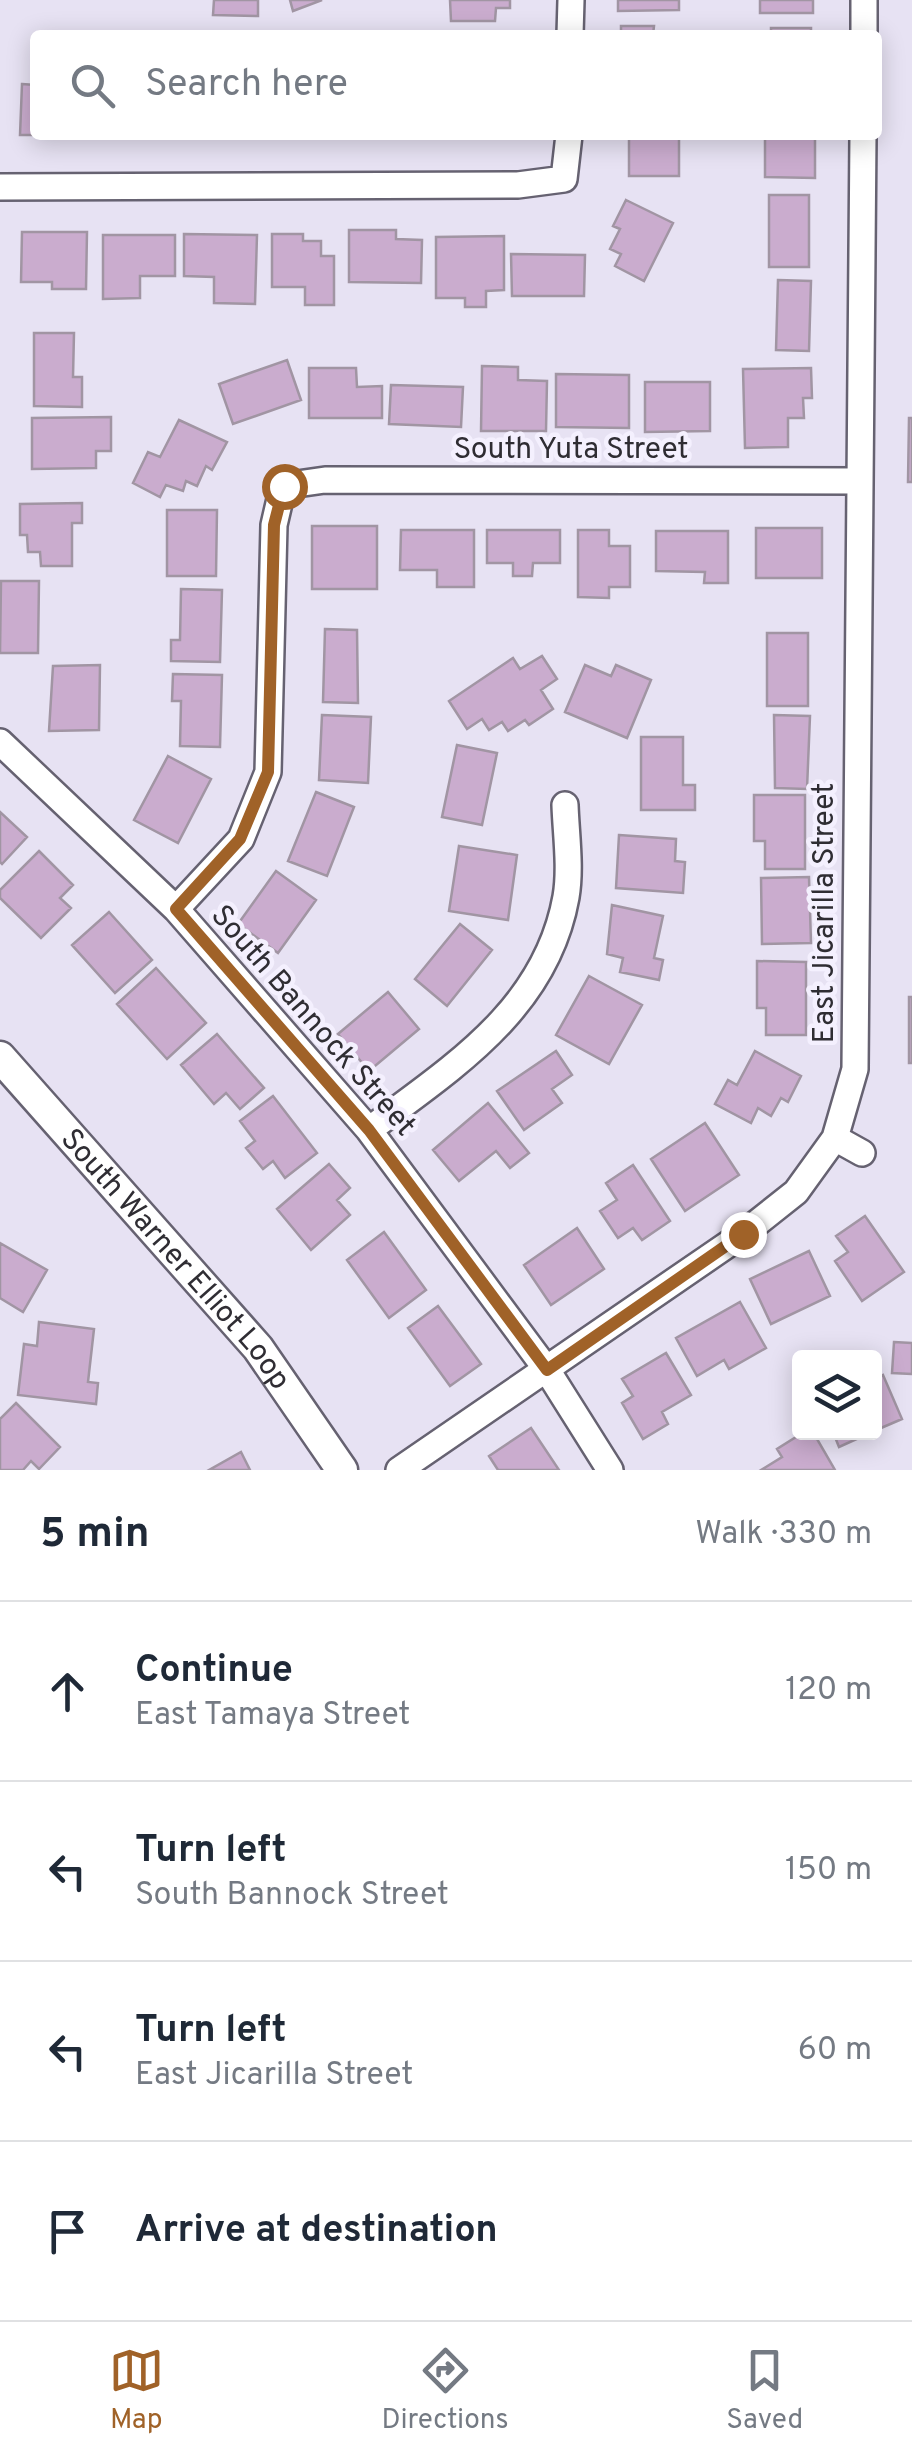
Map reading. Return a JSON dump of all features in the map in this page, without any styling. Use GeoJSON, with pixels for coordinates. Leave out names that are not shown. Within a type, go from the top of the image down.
{"type":"FeatureCollection","features":[{"type":"Feature","properties":{"kind":"main road","name":"South Warner Elliot Loop"},"geometry":{"type":"LineString","coordinates":[[0,1057],[258,1348],[342,1470]]}},
{"type":"Feature","properties":{"kind":"street"},"geometry":{"type":"LineString","coordinates":[[570,0],[570,30]]}},
{"type":"Feature","properties":{"kind":"street"},"geometry":{"type":"LineString","coordinates":[[864,0],[864,30]]}},
{"type":"Feature","properties":{"kind":"street"},"geometry":{"type":"LineString","coordinates":[[0,187],[518,185],[564,179],[569,140]]}},
{"type":"Feature","properties":{"kind":"street","name":"East Jicarilla Street"},"geometry":{"type":"LineString","coordinates":[[398,1470],[547,1370],[796,1192],[834,1138],[854,1069],[863,140]]}},
{"type":"Feature","properties":{"kind":"street","name":"South Yuta Street"},"geometry":{"type":"LineString","coordinates":[[176,909],[240,839],[268,772],[274,525],[284,486],[326,480],[859,481]]}},
{"type":"Feature","properties":{"kind":"street","name":"South Bannock Street"},"geometry":{"type":"LineString","coordinates":[[0,742],[176,909],[369,1130],[547,1370],[610,1470]]}},
{"type":"Feature","properties":{"kind":"street"},"geometry":{"type":"LineString","coordinates":[[369,1130],[485,1043],[524,999],[566,897],[565,805]]}},
{"type":"Feature","properties":{"kind":"street"},"geometry":{"type":"LineString","coordinates":[[834,1138],[862,1152]]}},
{"type":"Feature","properties":{"kind":"building"},"geometry":{"type":"Polygon","coordinates":[[[214,0],[258,0],[258,16],[213,15],[214,0]]]}},
{"type":"Feature","properties":{"kind":"building"},"geometry":{"type":"Polygon","coordinates":[[[290,0],[322,0],[293,11],[290,0]]]}},
{"type":"Feature","properties":{"kind":"building"},"geometry":{"type":"Polygon","coordinates":[[[450,0],[510,0],[510,8],[496,8],[495,21],[451,21],[450,0]]]}},
{"type":"Feature","properties":{"kind":"building"},"geometry":{"type":"Polygon","coordinates":[[[618,0],[679,0],[679,10],[618,11],[618,0]]]}},
{"type":"Feature","properties":{"kind":"building"},"geometry":{"type":"Polygon","coordinates":[[[760,0],[813,0],[813,13],[760,13],[760,0]]]}},
{"type":"Feature","properties":{"kind":"building"},"geometry":{"type":"Polygon","coordinates":[[[621,26],[654,26],[654,30],[621,30],[621,26]]]}},
{"type":"Feature","properties":{"kind":"building"},"geometry":{"type":"Polygon","coordinates":[[[771,28],[811,28],[811,30],[771,28]]]}},
{"type":"Feature","properties":{"kind":"building"},"geometry":{"type":"Polygon","coordinates":[[[22,84],[30,85],[30,135],[20,135],[22,84]]]}},
{"type":"Feature","properties":{"kind":"building"},"geometry":{"type":"Polygon","coordinates":[[[629,140],[679,140],[679,176],[629,176],[629,140]]]}},
{"type":"Feature","properties":{"kind":"building"},"geometry":{"type":"Polygon","coordinates":[[[765,140],[815,140],[815,178],[765,177],[765,140]]]}},
{"type":"Feature","properties":{"kind":"building"},"geometry":{"type":"Polygon","coordinates":[[[769,195],[809,195],[809,267],[769,267],[769,195]]]}},
{"type":"Feature","properties":{"kind":"building"},"geometry":{"type":"Polygon","coordinates":[[[626,200],[673,223],[644,281],[615,266],[621,254],[610,249],[620,229],[613,226],[626,200]]]}},
{"type":"Feature","properties":{"kind":"building"},"geometry":{"type":"Polygon","coordinates":[[[349,230],[396,230],[396,239],[422,240],[421,283],[349,282],[349,230]]]}},
{"type":"Feature","properties":{"kind":"building"},"geometry":{"type":"Polygon","coordinates":[[[22,232],[87,232],[86,289],[52,289],[52,282],[21,282],[22,232]]]}},
{"type":"Feature","properties":{"kind":"building"},"geometry":{"type":"Polygon","coordinates":[[[184,234],[257,235],[255,304],[214,303],[214,277],[184,276],[184,234]]]}},
{"type":"Feature","properties":{"kind":"building"},"geometry":{"type":"Polygon","coordinates":[[[272,234],[303,234],[303,241],[321,241],[321,256],[334,256],[334,305],[305,305],[305,287],[272,287],[272,234]]]}},
{"type":"Feature","properties":{"kind":"building"},"geometry":{"type":"Polygon","coordinates":[[[103,235],[175,235],[175,276],[140,276],[140,298],[103,299],[103,235]]]}},
{"type":"Feature","properties":{"kind":"building"},"geometry":{"type":"Polygon","coordinates":[[[504,236],[504,290],[486,291],[486,307],[465,307],[465,298],[436,298],[436,237],[504,236]]]}},
{"type":"Feature","properties":{"kind":"building"},"geometry":{"type":"Polygon","coordinates":[[[511,254],[585,255],[584,296],[512,296],[511,254]]]}},
{"type":"Feature","properties":{"kind":"building"},"geometry":{"type":"Polygon","coordinates":[[[778,280],[811,281],[809,351],[776,350],[778,280]]]}},
{"type":"Feature","properties":{"kind":"building"},"geometry":{"type":"Polygon","coordinates":[[[34,333],[74,333],[73,377],[82,377],[82,407],[34,406],[34,333]]]}},
{"type":"Feature","properties":{"kind":"building"},"geometry":{"type":"Polygon","coordinates":[[[287,360],[301,400],[233,424],[219,384],[287,360]]]}},
{"type":"Feature","properties":{"kind":"building"},"geometry":{"type":"Polygon","coordinates":[[[482,366],[518,367],[518,380],[547,381],[546,431],[481,431],[482,366]]]}},
{"type":"Feature","properties":{"kind":"building"},"geometry":{"type":"Polygon","coordinates":[[[309,368],[356,368],[357,387],[382,386],[382,418],[309,418],[309,368]]]}},
{"type":"Feature","properties":{"kind":"building"},"geometry":{"type":"Polygon","coordinates":[[[811,368],[812,398],[803,398],[804,418],[788,418],[788,447],[745,448],[743,369],[811,368]]]}},
{"type":"Feature","properties":{"kind":"building"},"geometry":{"type":"Polygon","coordinates":[[[556,374],[629,375],[629,428],[556,427],[556,374]]]}},
{"type":"Feature","properties":{"kind":"building"},"geometry":{"type":"Polygon","coordinates":[[[645,382],[710,382],[710,431],[645,432],[645,382]]]}},
{"type":"Feature","properties":{"kind":"building"},"geometry":{"type":"Polygon","coordinates":[[[391,385],[463,387],[461,427],[389,424],[391,385]]]}},
{"type":"Feature","properties":{"kind":"building"},"geometry":{"type":"Polygon","coordinates":[[[111,417],[111,451],[96,451],[96,468],[32,469],[32,418],[111,417]]]}},
{"type":"Feature","properties":{"kind":"building"},"geometry":{"type":"Polygon","coordinates":[[[912,418],[912,482],[908,482],[912,418]]]}},
{"type":"Feature","properties":{"kind":"building"},"geometry":{"type":"Polygon","coordinates":[[[179,420],[227,442],[212,470],[206,466],[197,486],[186,481],[183,491],[166,485],[160,497],[133,483],[148,452],[160,457],[179,420]]]}},
{"type":"Feature","properties":{"kind":"building"},"geometry":{"type":"Polygon","coordinates":[[[82,503],[82,523],[72,523],[72,566],[41,566],[40,552],[28,552],[27,535],[20,535],[20,504],[82,503]]]}},
{"type":"Feature","properties":{"kind":"building"},"geometry":{"type":"Polygon","coordinates":[[[167,510],[217,510],[216,576],[167,576],[167,510]]]}},
{"type":"Feature","properties":{"kind":"building"},"geometry":{"type":"Polygon","coordinates":[[[312,526],[377,526],[377,589],[312,589],[312,526]]]}},
{"type":"Feature","properties":{"kind":"building"},"geometry":{"type":"Polygon","coordinates":[[[756,528],[822,528],[822,578],[756,578],[756,528]]]}},
{"type":"Feature","properties":{"kind":"building"},"geometry":{"type":"Polygon","coordinates":[[[401,530],[474,530],[474,587],[437,587],[437,570],[400,570],[401,530]]]}},
{"type":"Feature","properties":{"kind":"building"},"geometry":{"type":"Polygon","coordinates":[[[487,530],[560,530],[560,563],[533,563],[532,576],[513,576],[513,563],[487,563],[487,530]]]}},
{"type":"Feature","properties":{"kind":"building"},"geometry":{"type":"Polygon","coordinates":[[[578,530],[609,530],[609,546],[630,546],[630,587],[609,587],[609,598],[578,597],[578,530]]]}},
{"type":"Feature","properties":{"kind":"building"},"geometry":{"type":"Polygon","coordinates":[[[656,531],[728,531],[728,583],[704,583],[705,572],[656,571],[656,531]]]}},
{"type":"Feature","properties":{"kind":"building"},"geometry":{"type":"Polygon","coordinates":[[[1,581],[39,581],[38,653],[0,653],[1,581]]]}},
{"type":"Feature","properties":{"kind":"building"},"geometry":{"type":"Polygon","coordinates":[[[181,589],[222,590],[220,662],[171,661],[171,640],[180,640],[181,589]]]}},
{"type":"Feature","properties":{"kind":"building"},"geometry":{"type":"Polygon","coordinates":[[[325,629],[357,630],[358,703],[323,702],[325,629]]]}},
{"type":"Feature","properties":{"kind":"building"},"geometry":{"type":"Polygon","coordinates":[[[767,633],[808,633],[808,706],[767,706],[767,633]]]}},
{"type":"Feature","properties":{"kind":"building"},"geometry":{"type":"Polygon","coordinates":[[[542,656],[557,679],[541,690],[553,709],[529,725],[525,720],[508,731],[502,722],[489,730],[482,719],[467,729],[449,701],[513,658],[520,669],[542,656]]]}},
{"type":"Feature","properties":{"kind":"building"},"geometry":{"type":"Polygon","coordinates":[[[100,665],[99,730],[49,731],[53,666],[100,665]]]}},
{"type":"Feature","properties":{"kind":"building"},"geometry":{"type":"Polygon","coordinates":[[[585,665],[611,676],[616,665],[651,680],[627,738],[565,712],[585,665]]]}},
{"type":"Feature","properties":{"kind":"building"},"geometry":{"type":"Polygon","coordinates":[[[173,674],[222,675],[220,747],[180,746],[181,701],[172,701],[173,674]]]}},
{"type":"Feature","properties":{"kind":"building"},"geometry":{"type":"Polygon","coordinates":[[[322,715],[371,717],[368,783],[319,780],[322,715]]]}},
{"type":"Feature","properties":{"kind":"building"},"geometry":{"type":"Polygon","coordinates":[[[774,715],[810,716],[807,789],[775,788],[774,715]]]}},
{"type":"Feature","properties":{"kind":"building"},"geometry":{"type":"Polygon","coordinates":[[[641,737],[683,737],[683,785],[695,785],[695,810],[641,810],[641,737]]]}},
{"type":"Feature","properties":{"kind":"building"},"geometry":{"type":"Polygon","coordinates":[[[457,745],[497,753],[482,825],[442,817],[457,745]]]}},
{"type":"Feature","properties":{"kind":"building"},"geometry":{"type":"Polygon","coordinates":[[[168,756],[211,779],[178,843],[134,820],[168,756]]]}},
{"type":"Feature","properties":{"kind":"building"},"geometry":{"type":"Polygon","coordinates":[[[316,792],[354,807],[327,876],[288,861],[316,792]]]}},
{"type":"Feature","properties":{"kind":"building"},"geometry":{"type":"Polygon","coordinates":[[[754,795],[805,795],[805,869],[765,869],[765,841],[754,841],[754,795]]]}},
{"type":"Feature","properties":{"kind":"building"},"geometry":{"type":"Polygon","coordinates":[[[0,812],[27,837],[2,864],[0,862],[0,812]]]}},
{"type":"Feature","properties":{"kind":"building"},"geometry":{"type":"Polygon","coordinates":[[[619,835],[676,839],[675,861],[685,862],[683,893],[616,888],[619,835]]]}},
{"type":"Feature","properties":{"kind":"building"},"geometry":{"type":"Polygon","coordinates":[[[459,846],[517,855],[508,920],[449,911],[459,846]]]}},
{"type":"Feature","properties":{"kind":"building"},"geometry":{"type":"Polygon","coordinates":[[[39,851],[73,885],[60,898],[71,908],[41,938],[0,898],[0,890],[39,851]]]}},
{"type":"Feature","properties":{"kind":"building"},"geometry":{"type":"Polygon","coordinates":[[[276,871],[316,900],[278,953],[238,924],[276,871]]]}},
{"type":"Feature","properties":{"kind":"building"},"geometry":{"type":"Polygon","coordinates":[[[809,877],[811,943],[762,944],[761,878],[809,877]]]}},
{"type":"Feature","properties":{"kind":"building"},"geometry":{"type":"Polygon","coordinates":[[[612,905],[663,916],[654,958],[663,960],[659,980],[620,972],[623,958],[607,954],[612,905]]]}},
{"type":"Feature","properties":{"kind":"building"},"geometry":{"type":"Polygon","coordinates":[[[109,912],[152,960],[115,993],[72,945],[109,912]]]}},
{"type":"Feature","properties":{"kind":"building"},"geometry":{"type":"Polygon","coordinates":[[[460,924],[492,950],[447,1006],[415,979],[460,924]]]}},
{"type":"Feature","properties":{"kind":"building"},"geometry":{"type":"Polygon","coordinates":[[[757,961],[806,962],[806,1035],[766,1035],[766,1008],[757,1008],[757,961]]]}},
{"type":"Feature","properties":{"kind":"building"},"geometry":{"type":"Polygon","coordinates":[[[156,968],[206,1023],[167,1059],[117,1004],[156,968]]]}},
{"type":"Feature","properties":{"kind":"building"},"geometry":{"type":"Polygon","coordinates":[[[589,976],[642,1005],[609,1064],[556,1035],[589,976]]]}},
{"type":"Feature","properties":{"kind":"building"},"geometry":{"type":"Polygon","coordinates":[[[388,992],[419,1029],[369,1071],[338,1034],[388,992]]]}},
{"type":"Feature","properties":{"kind":"building"},"geometry":{"type":"Polygon","coordinates":[[[912,997],[912,1063],[909,1063],[912,997]]]}},
{"type":"Feature","properties":{"kind":"building"},"geometry":{"type":"Polygon","coordinates":[[[217,1034],[264,1088],[240,1109],[226,1093],[214,1104],[181,1065],[217,1034]]]}},
{"type":"Feature","properties":{"kind":"building"},"geometry":{"type":"Polygon","coordinates":[[[556,1051],[572,1075],[552,1089],[562,1103],[524,1130],[497,1091],[556,1051]]]}},
{"type":"Feature","properties":{"kind":"building"},"geometry":{"type":"Polygon","coordinates":[[[755,1051],[801,1076],[788,1102],[781,1098],[771,1116],[758,1108],[751,1123],[715,1104],[728,1080],[737,1085],[755,1051]]]}},
{"type":"Feature","properties":{"kind":"building"},"geometry":{"type":"Polygon","coordinates":[[[273,1096],[317,1153],[285,1178],[273,1161],[263,1169],[246,1148],[255,1141],[240,1121],[273,1096]]]}},
{"type":"Feature","properties":{"kind":"building"},"geometry":{"type":"Polygon","coordinates":[[[488,1103],[529,1153],[510,1168],[496,1151],[459,1181],[433,1150],[488,1103]]]}},
{"type":"Feature","properties":{"kind":"building"},"geometry":{"type":"Polygon","coordinates":[[[705,1123],[739,1175],[685,1211],[651,1159],[705,1123]]]}},
{"type":"Feature","properties":{"kind":"building"},"geometry":{"type":"Polygon","coordinates":[[[329,1164],[350,1188],[337,1200],[350,1215],[311,1250],[277,1209],[329,1164]]]}},
{"type":"Feature","properties":{"kind":"building"},"geometry":{"type":"Polygon","coordinates":[[[633,1165],[670,1221],[642,1240],[633,1228],[618,1238],[600,1211],[617,1200],[606,1183],[633,1165]]]}},
{"type":"Feature","properties":{"kind":"building"},"geometry":{"type":"Polygon","coordinates":[[[865,1216],[904,1272],[862,1301],[835,1261],[848,1252],[836,1236],[865,1216]]]}},
{"type":"Feature","properties":{"kind":"building"},"geometry":{"type":"Polygon","coordinates":[[[577,1228],[604,1269],[551,1305],[524,1265],[577,1228]]]}},
{"type":"Feature","properties":{"kind":"building"},"geometry":{"type":"Polygon","coordinates":[[[384,1232],[426,1290],[389,1318],[347,1260],[384,1232]]]}},
{"type":"Feature","properties":{"kind":"building"},"geometry":{"type":"Polygon","coordinates":[[[0,1243],[47,1270],[23,1312],[0,1298],[0,1243]]]}},
{"type":"Feature","properties":{"kind":"building"},"geometry":{"type":"Polygon","coordinates":[[[809,1251],[830,1296],[771,1324],[750,1279],[809,1251]]]}},
{"type":"Feature","properties":{"kind":"building"},"geometry":{"type":"Polygon","coordinates":[[[740,1302],[766,1348],[729,1369],[724,1360],[697,1376],[676,1338],[740,1302]]]}},
{"type":"Feature","properties":{"kind":"building"},"geometry":{"type":"Polygon","coordinates":[[[438,1306],[481,1364],[450,1386],[408,1328],[438,1306]]]}},
{"type":"Feature","properties":{"kind":"building"},"geometry":{"type":"Polygon","coordinates":[[[39,1322],[94,1329],[88,1382],[98,1383],[96,1404],[18,1395],[24,1344],[37,1346],[39,1322]]]}},
{"type":"Feature","properties":{"kind":"building"},"geometry":{"type":"Polygon","coordinates":[[[894,1342],[912,1343],[912,1374],[892,1373],[894,1342]]]}},
{"type":"Feature","properties":{"kind":"building"},"geometry":{"type":"Polygon","coordinates":[[[666,1353],[691,1395],[662,1412],[668,1424],[643,1439],[622,1403],[633,1396],[622,1379],[666,1353]]]}},
{"type":"Feature","properties":{"kind":"building"},"geometry":{"type":"Polygon","coordinates":[[[882,1375],[902,1419],[882,1428],[882,1375]]]}},
{"type":"Feature","properties":{"kind":"building"},"geometry":{"type":"Polygon","coordinates":[[[16,1403],[60,1447],[39,1469],[31,1461],[23,1470],[0,1470],[0,1419],[16,1403]]]}},
{"type":"Feature","properties":{"kind":"building"},"geometry":{"type":"Polygon","coordinates":[[[531,1428],[559,1470],[498,1470],[489,1456],[531,1428]]]}},
{"type":"Feature","properties":{"kind":"building"},"geometry":{"type":"Polygon","coordinates":[[[792,1440],[818,1440],[835,1470],[761,1470],[782,1457],[777,1449],[792,1440]]]}},
{"type":"Feature","properties":{"kind":"building"},"geometry":{"type":"Polygon","coordinates":[[[836,1440],[854,1440],[839,1447],[836,1440]]]}},
{"type":"Feature","properties":{"kind":"building"},"geometry":{"type":"Polygon","coordinates":[[[241,1452],[250,1470],[209,1470],[241,1452]]]}},
{"type":"Feature","properties":{"kind":"route"},"geometry":{"type":"LineString","coordinates":[[284,486],[274,525],[268,772],[240,839],[176,909],[369,1130],[547,1370],[743,1234]]}}]}
